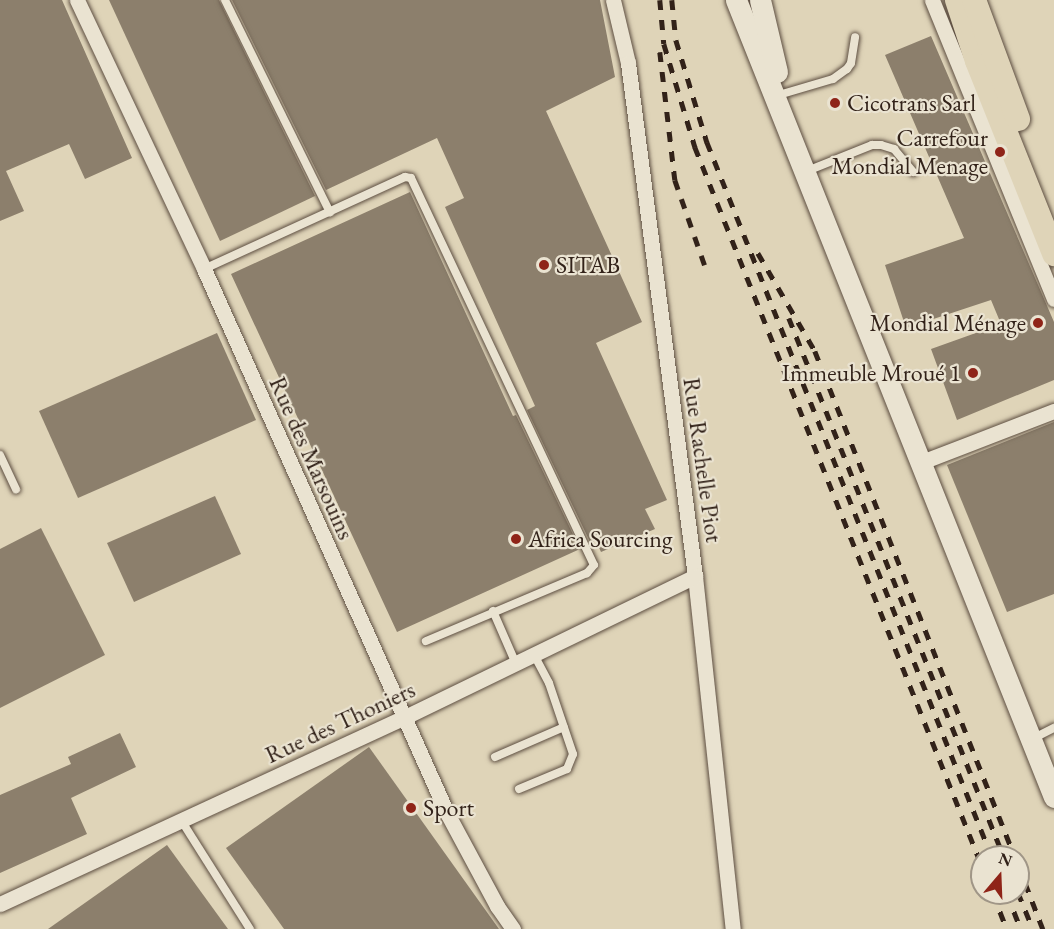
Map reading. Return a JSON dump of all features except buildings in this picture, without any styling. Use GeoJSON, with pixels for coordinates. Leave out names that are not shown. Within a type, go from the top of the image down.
{"type":"FeatureCollection","features":[{"type":"Feature","properties":{"kind":"main road"},"geometry":{"type":"LineString","coordinates":[[957,0],[994,102],[1054,254]]}},
{"type":"Feature","properties":{"kind":"main road"},"geometry":{"type":"LineString","coordinates":[[974,0],[1054,213]]}},
{"type":"Feature","properties":{"kind":"main road"},"geometry":{"type":"LineString","coordinates":[[992,149],[994,102]]}},
{"type":"Feature","properties":{"kind":"street","name":"Rue des Marsouins"},"geometry":{"type":"LineString","coordinates":[[77,0],[204,269],[447,813],[497,906],[513,929]]}},
{"type":"Feature","properties":{"kind":"street","name":"Rue Rachelle Piot"},"geometry":{"type":"LineString","coordinates":[[613,0],[628,63],[695,576],[733,929]]}},
{"type":"Feature","properties":{"kind":"street"},"geometry":{"type":"LineString","coordinates":[[736,0],[791,134],[919,463],[1054,796]]}},
{"type":"Feature","properties":{"kind":"street"},"geometry":{"type":"LineString","coordinates":[[760,0],[791,134]]}},
{"type":"Feature","properties":{"kind":"street"},"geometry":{"type":"LineString","coordinates":[[932,0],[1054,299]]}},
{"type":"Feature","properties":{"kind":"street"},"geometry":{"type":"LineString","coordinates":[[919,463],[1054,411]]}},
{"type":"Feature","properties":{"kind":"street","name":"Rue des Thoniers"},"geometry":{"type":"LineString","coordinates":[[0,904],[403,718],[695,576]]}},
{"type":"Feature","properties":{"kind":"lane"},"geometry":{"type":"LineString","coordinates":[[225,0],[330,212]]}},
{"type":"Feature","properties":{"kind":"lane"},"geometry":{"type":"LineString","coordinates":[[782,94],[833,79],[847,69],[852,63],[855,37]]}},
{"type":"Feature","properties":{"kind":"lane"},"geometry":{"type":"LineString","coordinates":[[806,172],[872,145],[894,149],[913,172]]}},
{"type":"Feature","properties":{"kind":"lane"},"geometry":{"type":"LineString","coordinates":[[204,269],[405,177],[411,178],[594,565],[587,573],[426,641]]}},
{"type":"Feature","properties":{"kind":"lane"},"geometry":{"type":"LineString","coordinates":[[0,455],[16,490]]}},
{"type":"Feature","properties":{"kind":"lane"},"geometry":{"type":"LineString","coordinates":[[493,611],[516,664]]}},
{"type":"Feature","properties":{"kind":"lane"},"geometry":{"type":"LineString","coordinates":[[519,789],[567,769],[573,754],[549,683],[534,655]]}},
{"type":"Feature","properties":{"kind":"lane"},"geometry":{"type":"LineString","coordinates":[[495,757],[564,727]]}},
{"type":"Feature","properties":{"kind":"lane"},"geometry":{"type":"LineString","coordinates":[[1031,740],[1054,728]]}},
{"type":"Feature","properties":{"kind":"lane"},"geometry":{"type":"LineString","coordinates":[[180,820],[250,929]]}},
{"type":"Feature","properties":{"kind":"railway"},"geometry":{"type":"LineString","coordinates":[[660,0],[664,44],[695,147],[974,845]]}},
{"type":"Feature","properties":{"kind":"railway"},"geometry":{"type":"LineString","coordinates":[[672,0],[676,40],[707,142],[987,845]]}},
{"type":"Feature","properties":{"kind":"railway"},"geometry":{"type":"LineString","coordinates":[[660,52],[675,180],[708,274]]}},
{"type":"Feature","properties":{"kind":"railway"},"geometry":{"type":"LineString","coordinates":[[758,253],[815,351],[1010,845]]}},
{"type":"Feature","properties":{"kind":"railway"},"geometry":{"type":"LineString","coordinates":[[789,318],[999,845]]}},
{"type":"Feature","properties":{"kind":"railway"},"geometry":{"type":"LineString","coordinates":[[1030,895],[1043,929]]}},
{"type":"Feature","properties":{"kind":"railway"},"geometry":{"type":"LineString","coordinates":[[998,905],[1007,929]]}},
{"type":"Feature","properties":{"kind":"railway"},"geometry":{"type":"LineString","coordinates":[[1012,905],[1021,929]]}},
{"type":"Feature","properties":{"kind":"railway"},"geometry":{"type":"LineString","coordinates":[[1023,905],[1033,929]]}},
{"type":"Feature","properties":{"kind":"place","name":"Cicotrans Sarl"},"geometry":{"type":"Point","coordinates":[835,103]}},
{"type":"Feature","properties":{"kind":"place","name":"Carrefour Mondial Menage"},"geometry":{"type":"Point","coordinates":[1000,152]}},
{"type":"Feature","properties":{"kind":"place","name":"SITAB"},"geometry":{"type":"Point","coordinates":[544,265]}},
{"type":"Feature","properties":{"kind":"place","name":"Mondial Ménage"},"geometry":{"type":"Point","coordinates":[1038,323]}},
{"type":"Feature","properties":{"kind":"place","name":"Immeuble Mroué 1"},"geometry":{"type":"Point","coordinates":[973,373]}},
{"type":"Feature","properties":{"kind":"place","name":"Africa Sourcing"},"geometry":{"type":"Point","coordinates":[516,539]}},
{"type":"Feature","properties":{"kind":"place","name":"Sport"},"geometry":{"type":"Point","coordinates":[411,808]}}]}
